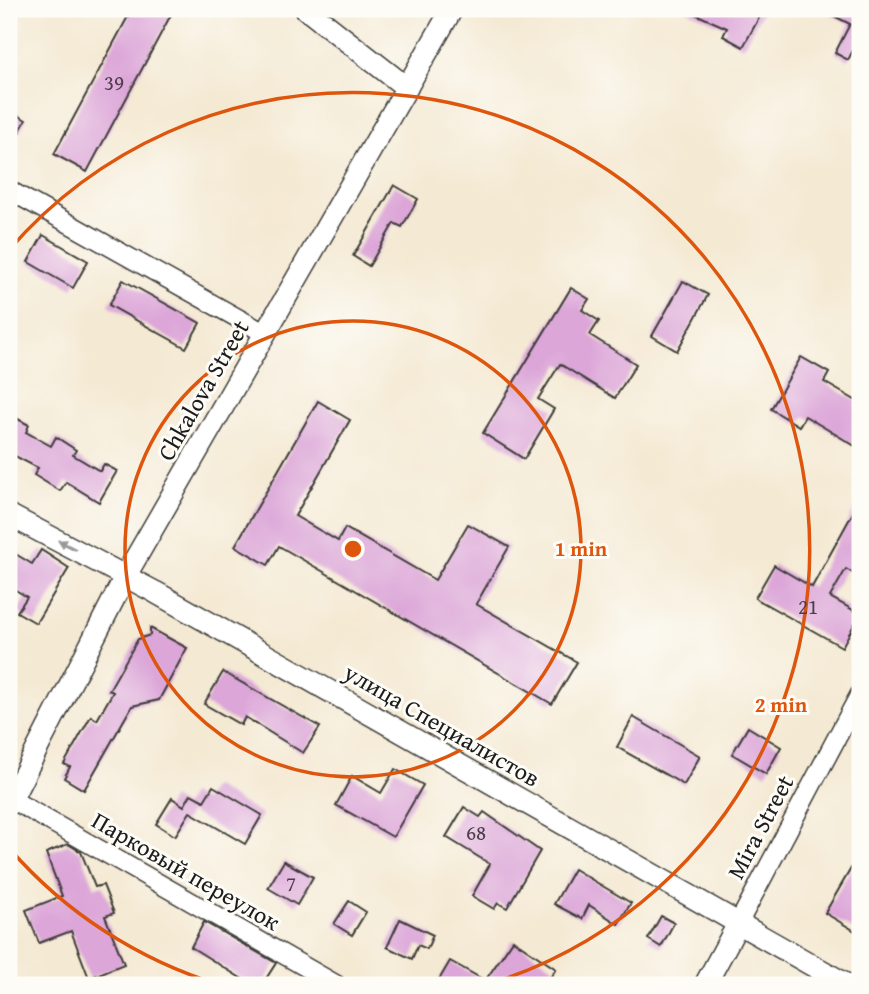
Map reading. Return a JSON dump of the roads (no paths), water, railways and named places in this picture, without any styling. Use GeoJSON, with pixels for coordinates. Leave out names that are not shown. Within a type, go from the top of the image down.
{"type":"FeatureCollection","features":[{"type":"Feature","properties":{"kind":"street"},"geometry":{"type":"LineString","coordinates":[[306,9],[407,88]]}},
{"type":"Feature","properties":{"kind":"street","name":"Chkalova Street"},"geometry":{"type":"LineString","coordinates":[[10,801],[126,575],[452,9]]}},
{"type":"Feature","properties":{"kind":"street"},"geometry":{"type":"LineString","coordinates":[[9,190],[266,334]]}},
{"type":"Feature","properties":{"kind":"street","name":"улица Специалистов"},"geometry":{"type":"LineString","coordinates":[[9,515],[126,575],[846,985]]}},
{"type":"Feature","properties":{"kind":"street","name":"Mira Street"},"geometry":{"type":"LineString","coordinates":[[705,985],[860,694]]}},
{"type":"Feature","properties":{"kind":"street","name":"Парковый переулок"},"geometry":{"type":"LineString","coordinates":[[10,801],[337,985]]}}]}
